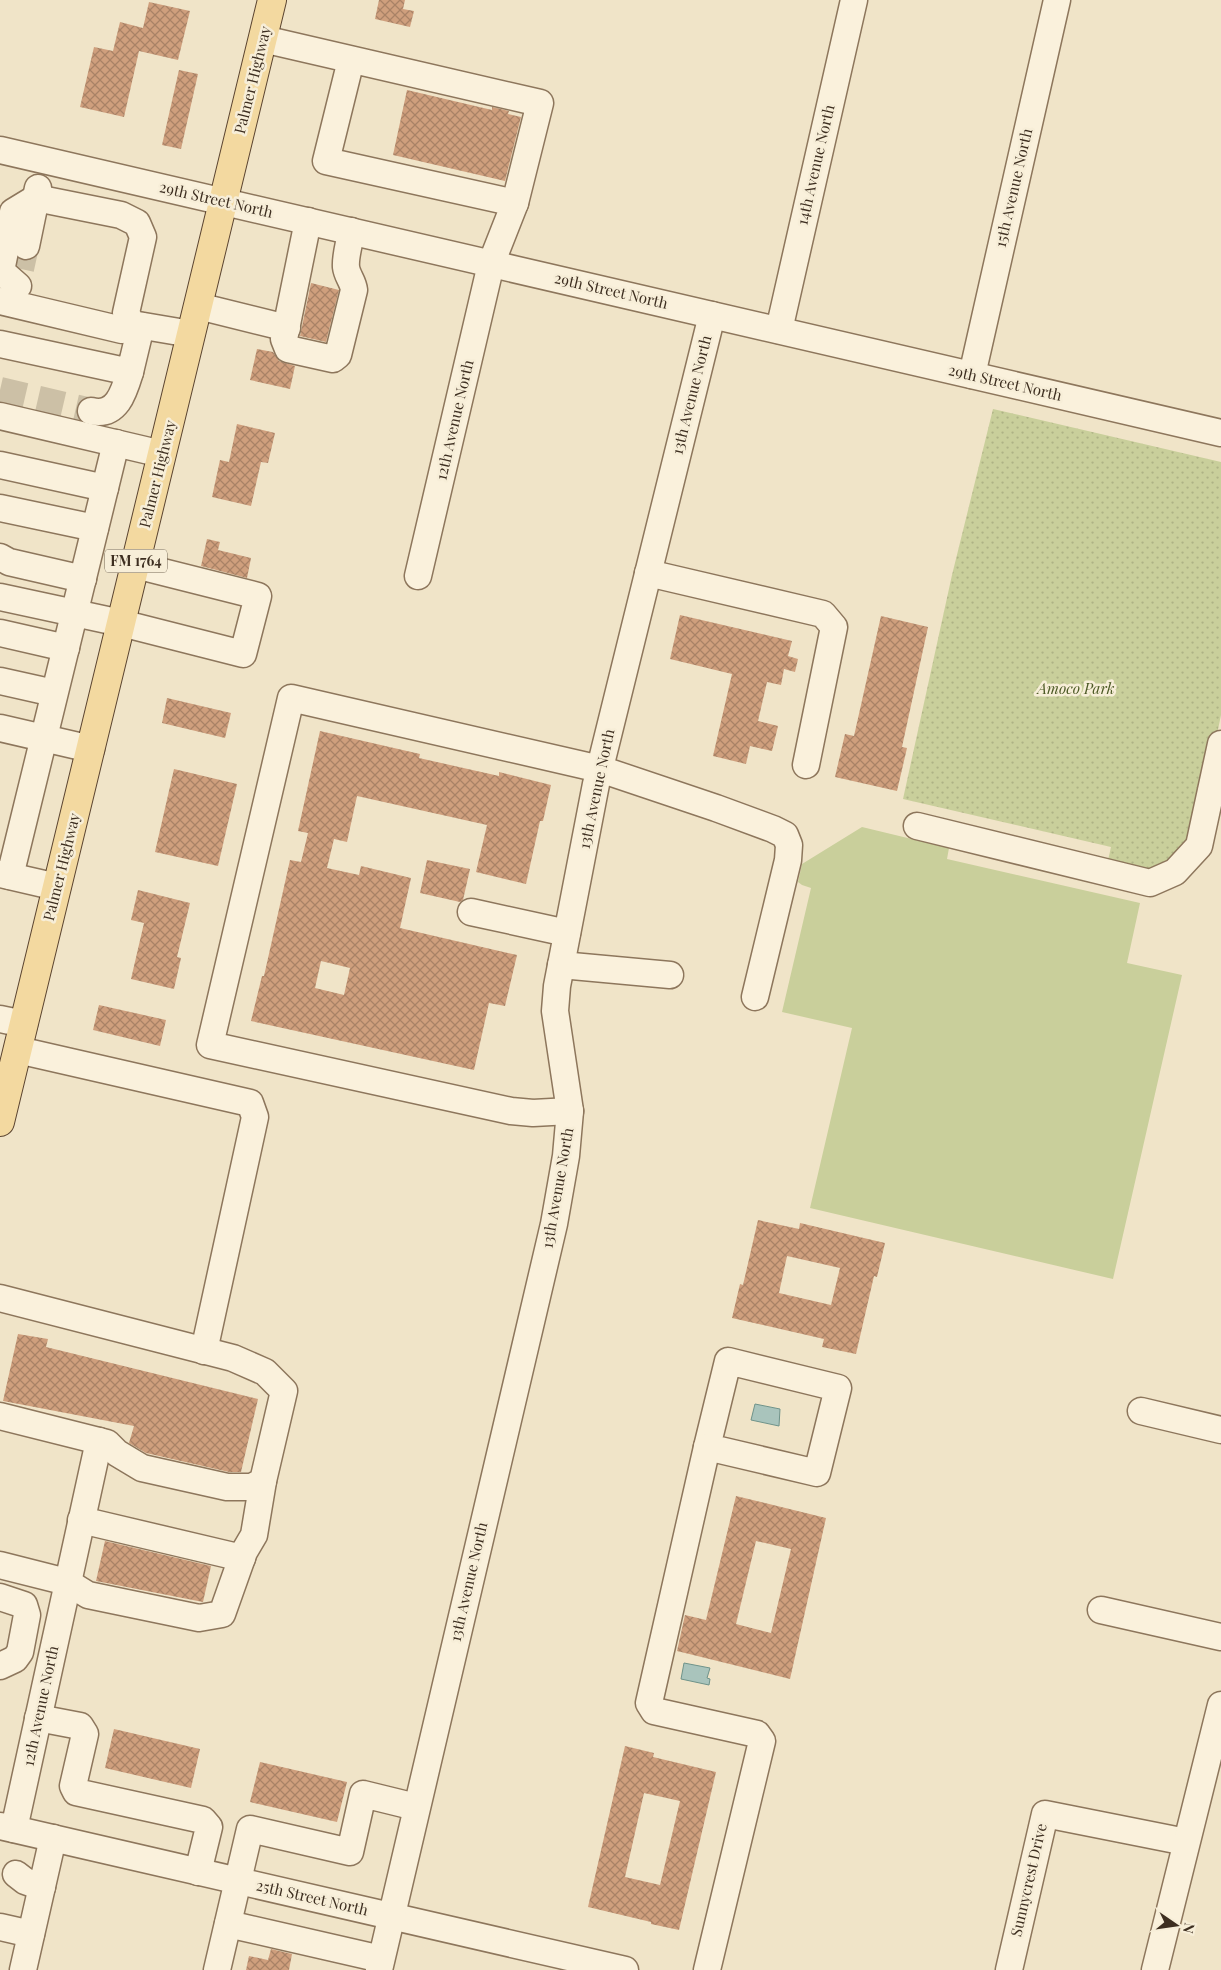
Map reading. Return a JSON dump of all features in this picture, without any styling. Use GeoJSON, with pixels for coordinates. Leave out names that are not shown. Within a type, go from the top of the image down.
{"type":"FeatureCollection","features":[{"type":"Feature","properties":{"kind":"main road","name":"Palmer Highway"},"geometry":{"type":"LineString","coordinates":[[0,1122],[14,1031],[57,887],[272,0]]}},
{"type":"Feature","properties":{"kind":"street","name":"14th Avenue North"},"geometry":{"type":"LineString","coordinates":[[779,330],[854,0]]}},
{"type":"Feature","properties":{"kind":"street","name":"15th Avenue North"},"geometry":{"type":"LineString","coordinates":[[972,375],[1056,0]]}},
{"type":"Feature","properties":{"kind":"street"},"geometry":{"type":"LineString","coordinates":[[263,39],[351,60],[326,161],[516,203]]}},
{"type":"Feature","properties":{"kind":"street","name":"12th Avenue North"},"geometry":{"type":"LineString","coordinates":[[351,60],[540,104],[516,203],[491,264],[418,576]]}},
{"type":"Feature","properties":{"kind":"street","name":"29th Street North"},"geometry":{"type":"LineString","coordinates":[[0,150],[1221,433]]}},
{"type":"Feature","properties":{"kind":"street"},"geometry":{"type":"LineString","coordinates":[[16,276],[44,160]]}},
{"type":"Feature","properties":{"kind":"street"},"geometry":{"type":"LineString","coordinates":[[91,411],[98,413],[113,408],[124,394],[130,372],[133,321],[142,237],[137,223],[122,216],[36,198],[13,212],[1,271],[133,321],[192,334]]}},
{"type":"Feature","properties":{"kind":"street"},"geometry":{"type":"LineString","coordinates":[[308,221],[284,339],[288,349],[333,359],[338,355],[354,290],[354,282],[348,275],[346,267],[351,231]]}},
{"type":"Feature","properties":{"kind":"street"},"geometry":{"type":"LineString","coordinates":[[198,306],[287,328]]}},
{"type":"Feature","properties":{"kind":"street","name":"13th Avenue North"},"geometry":{"type":"LineString","coordinates":[[380,1965],[554,1224],[566,1156],[570,1111],[555,1011],[561,965],[600,769],[712,315]]}},
{"type":"Feature","properties":{"kind":"street"},"geometry":{"type":"LineString","coordinates":[[0,344],[130,372]]}},
{"type":"Feature","properties":{"kind":"street"},"geometry":{"type":"LineString","coordinates":[[1,419],[162,454]]}},
{"type":"Feature","properties":{"kind":"street"},"geometry":{"type":"LineString","coordinates":[[57,887],[5,875],[11,827],[44,738],[116,443]]}},
{"type":"Feature","properties":{"kind":"street"},"geometry":{"type":"LineString","coordinates":[[0,465],[105,488]]}},
{"type":"Feature","properties":{"kind":"street"},"geometry":{"type":"LineString","coordinates":[[5,513],[95,528]]}},
{"type":"Feature","properties":{"kind":"street"},"geometry":{"type":"LineString","coordinates":[[0,557],[9,562],[83,579]]}},
{"type":"Feature","properties":{"kind":"street"},"geometry":{"type":"LineString","coordinates":[[0,597],[121,623],[243,654],[258,596],[135,565]]}},
{"type":"Feature","properties":{"kind":"street"},"geometry":{"type":"LineString","coordinates":[[648,573],[823,614],[829,619],[834,627],[806,765]]}},
{"type":"Feature","properties":{"kind":"street"},"geometry":{"type":"LineString","coordinates":[[0,632],[66,648]]}},
{"type":"Feature","properties":{"kind":"street"},"geometry":{"type":"LineString","coordinates":[[0,681],[54,693]]}},
{"type":"Feature","properties":{"kind":"street"},"geometry":{"type":"LineString","coordinates":[[570,1111],[533,1113],[511,1110],[210,1045],[291,698],[600,769],[716,808],[785,835],[789,845],[788,860],[755,997]]}},
{"type":"Feature","properties":{"kind":"street"},"geometry":{"type":"LineString","coordinates":[[0,728],[91,749]]}},
{"type":"Feature","properties":{"kind":"street"},"geometry":{"type":"LineString","coordinates":[[917,826],[1150,883],[1175,872],[1199,846],[1221,744]]}},
{"type":"Feature","properties":{"kind":"street"},"geometry":{"type":"LineString","coordinates":[[471,912],[567,934]]}},
{"type":"Feature","properties":{"kind":"street"},"geometry":{"type":"LineString","coordinates":[[561,965],[670,975]]}},
{"type":"Feature","properties":{"kind":"street"},"geometry":{"type":"LineString","coordinates":[[14,1031],[250,1103],[255,1117],[204,1351]]}},
{"type":"Feature","properties":{"kind":"street"},"geometry":{"type":"LineString","coordinates":[[0,1298],[233,1358],[264,1372],[284,1391],[263,1481],[254,1536],[242,1558],[222,1614],[199,1618],[88,1595],[67,1582],[0,1565]]}},
{"type":"Feature","properties":{"kind":"street"},"geometry":{"type":"LineString","coordinates":[[706,1970],[762,1741],[757,1734],[654,1711],[649,1703],[707,1446],[728,1361],[838,1388],[817,1473],[707,1446]]}},
{"type":"Feature","properties":{"kind":"street"},"geometry":{"type":"LineString","coordinates":[[1141,1411],[1221,1430]]}},
{"type":"Feature","properties":{"kind":"street"},"geometry":{"type":"LineString","coordinates":[[0,1416],[107,1443],[117,1453],[142,1468],[227,1487],[252,1487],[263,1481]]}},
{"type":"Feature","properties":{"kind":"street","name":"12th Avenue North"},"geometry":{"type":"LineString","coordinates":[[7,1827],[38,1718],[99,1441]]}},
{"type":"Feature","properties":{"kind":"street"},"geometry":{"type":"LineString","coordinates":[[81,1520],[242,1558]]}},
{"type":"Feature","properties":{"kind":"street"},"geometry":{"type":"LineString","coordinates":[[0,1597],[24,1604],[28,1616],[20,1652],[15,1659],[0,1666]]}},
{"type":"Feature","properties":{"kind":"street"},"geometry":{"type":"LineString","coordinates":[[1101,1610],[1221,1637]]}},
{"type":"Feature","properties":{"kind":"street"},"geometry":{"type":"LineString","coordinates":[[25,1628],[56,1634]]}},
{"type":"Feature","properties":{"kind":"street"},"geometry":{"type":"LineString","coordinates":[[1155,1970],[1221,1705]]}},
{"type":"Feature","properties":{"kind":"street"},"geometry":{"type":"LineString","coordinates":[[38,1718],[80,1726],[85,1734],[73,1786],[76,1792],[203,1820],[209,1827],[198,1872]]}},
{"type":"Feature","properties":{"kind":"street"},"geometry":{"type":"LineString","coordinates":[[217,1970],[250,1829],[350,1852],[364,1794],[416,1807]]}},
{"type":"Feature","properties":{"kind":"street","name":"Sunnycrest Drive"},"geometry":{"type":"LineString","coordinates":[[1009,1970],[1045,1814],[1186,1842]]}},
{"type":"Feature","properties":{"kind":"street","name":"25th Street North"},"geometry":{"type":"LineString","coordinates":[[7,1827],[625,1970]]}},
{"type":"Feature","properties":{"kind":"street"},"geometry":{"type":"LineString","coordinates":[[23,1970],[53,1838]]}},
{"type":"Feature","properties":{"kind":"street"},"geometry":{"type":"LineString","coordinates":[[7,1868],[25,1881],[42,1887]]}},
{"type":"Feature","properties":{"kind":"street"},"geometry":{"type":"LineString","coordinates":[[228,1924],[380,1965]]}},
{"type":"Feature","properties":{"kind":"street"},"geometry":{"type":"LineString","coordinates":[[0,1927],[31,1934]]}},
{"type":"Feature","properties":{"kind":"green space","name":"Amoco Park"},"geometry":{"type":"Polygon","coordinates":[[[993,409],[1221,462],[1221,715],[1202,807],[1178,862],[1141,873],[1107,865],[1111,847],[903,799],[952,575],[993,409]]]}},
{"type":"Feature","properties":{"kind":"green space"},"geometry":{"type":"Polygon","coordinates":[[[862,827],[949,848],[947,859],[1140,903],[1127,963],[1182,975],[1113,1279],[810,1208],[852,1028],[782,1012],[811,888],[798,882],[802,864],[862,827]]]}},
{"type":"Feature","properties":{"kind":"water"},"geometry":{"type":"Polygon","coordinates":[[[755,1404],[780,1409],[779,1426],[751,1420],[755,1404]]]}},
{"type":"Feature","properties":{"kind":"water"},"geometry":{"type":"Polygon","coordinates":[[[684,1663],[710,1668],[707,1678],[710,1679],[709,1685],[681,1679],[684,1663]]]}},
{"type":"Feature","properties":{"kind":"building"},"geometry":{"type":"Polygon","coordinates":[[[379,0],[405,0],[403,9],[414,11],[410,27],[375,19],[379,0]]]}},
{"type":"Feature","properties":{"kind":"building"},"geometry":{"type":"Polygon","coordinates":[[[149,2],[190,11],[178,60],[139,51],[124,117],[80,107],[94,47],[113,51],[120,22],[143,28],[149,2]]]}},
{"type":"Feature","properties":{"kind":"building"},"geometry":{"type":"Polygon","coordinates":[[[179,70],[198,74],[181,149],[162,145],[179,70]]]}},
{"type":"Feature","properties":{"kind":"building"},"geometry":{"type":"Polygon","coordinates":[[[407,90],[492,110],[492,107],[509,111],[508,114],[521,117],[505,181],[393,155],[407,90]]]}},
{"type":"Feature","properties":{"kind":"building"},"geometry":{"type":"Polygon","coordinates":[[[311,283],[339,290],[326,342],[300,336],[311,283]]]}},
{"type":"Feature","properties":{"kind":"building"},"geometry":{"type":"Polygon","coordinates":[[[257,349],[273,352],[279,361],[295,366],[290,389],[250,380],[257,349]]]}},
{"type":"Feature","properties":{"kind":"building"},"geometry":{"type":"Polygon","coordinates":[[[237,424],[275,433],[268,463],[261,462],[251,506],[212,497],[220,460],[229,462],[237,424]]]}},
{"type":"Feature","properties":{"kind":"building"},"geometry":{"type":"Polygon","coordinates":[[[207,539],[220,542],[218,550],[251,558],[247,578],[201,566],[207,539]]]}},
{"type":"Feature","properties":{"kind":"building"},"geometry":{"type":"Polygon","coordinates":[[[680,615],[792,641],[788,656],[798,659],[795,672],[784,669],[781,685],[767,682],[758,721],[778,726],[772,751],[750,746],[746,764],[713,756],[732,674],[670,659],[680,615]]]}},
{"type":"Feature","properties":{"kind":"building"},"geometry":{"type":"Polygon","coordinates":[[[881,616],[928,627],[902,747],[907,748],[897,791],[835,777],[845,734],[854,736],[881,616]]]}},
{"type":"Feature","properties":{"kind":"building"},"geometry":{"type":"Polygon","coordinates":[[[167,698],[231,713],[225,738],[162,723],[167,698]]]}},
{"type":"Feature","properties":{"kind":"building"},"geometry":{"type":"Polygon","coordinates":[[[320,731],[420,754],[419,758],[499,776],[499,772],[551,785],[543,821],[540,821],[526,884],[476,872],[487,825],[357,796],[347,842],[334,839],[327,868],[359,875],[361,866],[411,878],[400,928],[517,955],[505,1006],[489,1003],[474,1070],[251,1021],[262,976],[264,976],[290,860],[301,862],[308,833],[298,831],[320,731]],[[321,961],[315,988],[344,995],[350,968],[321,961]]]}},
{"type":"Feature","properties":{"kind":"building"},"geometry":{"type":"Polygon","coordinates":[[[174,769],[237,784],[218,866],[155,852],[174,769]]]}},
{"type":"Feature","properties":{"kind":"building"},"geometry":{"type":"Polygon","coordinates":[[[427,860],[470,869],[463,900],[460,902],[420,893],[427,860]]]}},
{"type":"Feature","properties":{"kind":"building"},"geometry":{"type":"Polygon","coordinates":[[[138,890],[190,903],[177,957],[181,958],[174,989],[131,979],[144,923],[131,920],[138,890]]]}},
{"type":"Feature","properties":{"kind":"building"},"geometry":{"type":"Polygon","coordinates":[[[99,1005],[166,1020],[160,1046],[93,1030],[99,1005]]]}},
{"type":"Feature","properties":{"kind":"building"},"geometry":{"type":"Polygon","coordinates":[[[758,1220],[799,1229],[800,1223],[885,1243],[877,1277],[874,1276],[856,1354],[822,1347],[824,1339],[732,1318],[740,1284],[743,1285],[758,1220]],[[787,1256],[779,1293],[831,1305],[840,1268],[787,1256]]]}},
{"type":"Feature","properties":{"kind":"building"},"geometry":{"type":"Polygon","coordinates":[[[18,1334],[48,1339],[46,1347],[258,1399],[241,1472],[229,1472],[146,1453],[129,1443],[134,1426],[3,1401],[18,1334]]]}},
{"type":"Feature","properties":{"kind":"building"},"geometry":{"type":"Polygon","coordinates":[[[736,1496],[826,1518],[790,1679],[677,1651],[685,1615],[706,1620],[736,1496]],[[756,1541],[736,1624],[771,1633],[791,1549],[756,1541]]]}},
{"type":"Feature","properties":{"kind":"building"},"geometry":{"type":"Polygon","coordinates":[[[105,1541],[211,1566],[203,1602],[96,1581],[105,1541]]]}},
{"type":"Feature","properties":{"kind":"building"},"geometry":{"type":"Polygon","coordinates":[[[114,1729],[200,1749],[191,1788],[105,1768],[114,1729]]]}},
{"type":"Feature","properties":{"kind":"building"},"geometry":{"type":"Polygon","coordinates":[[[625,1746],[654,1753],[653,1757],[716,1772],[679,1930],[588,1907],[625,1746]],[[644,1793],[625,1877],[660,1885],[680,1801],[644,1793]]]}},
{"type":"Feature","properties":{"kind":"building"},"geometry":{"type":"Polygon","coordinates":[[[260,1762],[347,1782],[337,1822],[250,1802],[260,1762]]]}},
{"type":"Feature","properties":{"kind":"building"},"geometry":{"type":"Polygon","coordinates":[[[271,1949],[292,1954],[289,1970],[246,1970],[249,1956],[268,1960],[271,1949]]]}},
{"type":"Feature","properties":{"kind":"tunnel"},"geometry":{"type":"LineString","coordinates":[[21,269],[26,246]]}},
{"type":"Feature","properties":{"kind":"tunnel"},"geometry":{"type":"LineString","coordinates":[[0,390],[91,411]]}}]}
